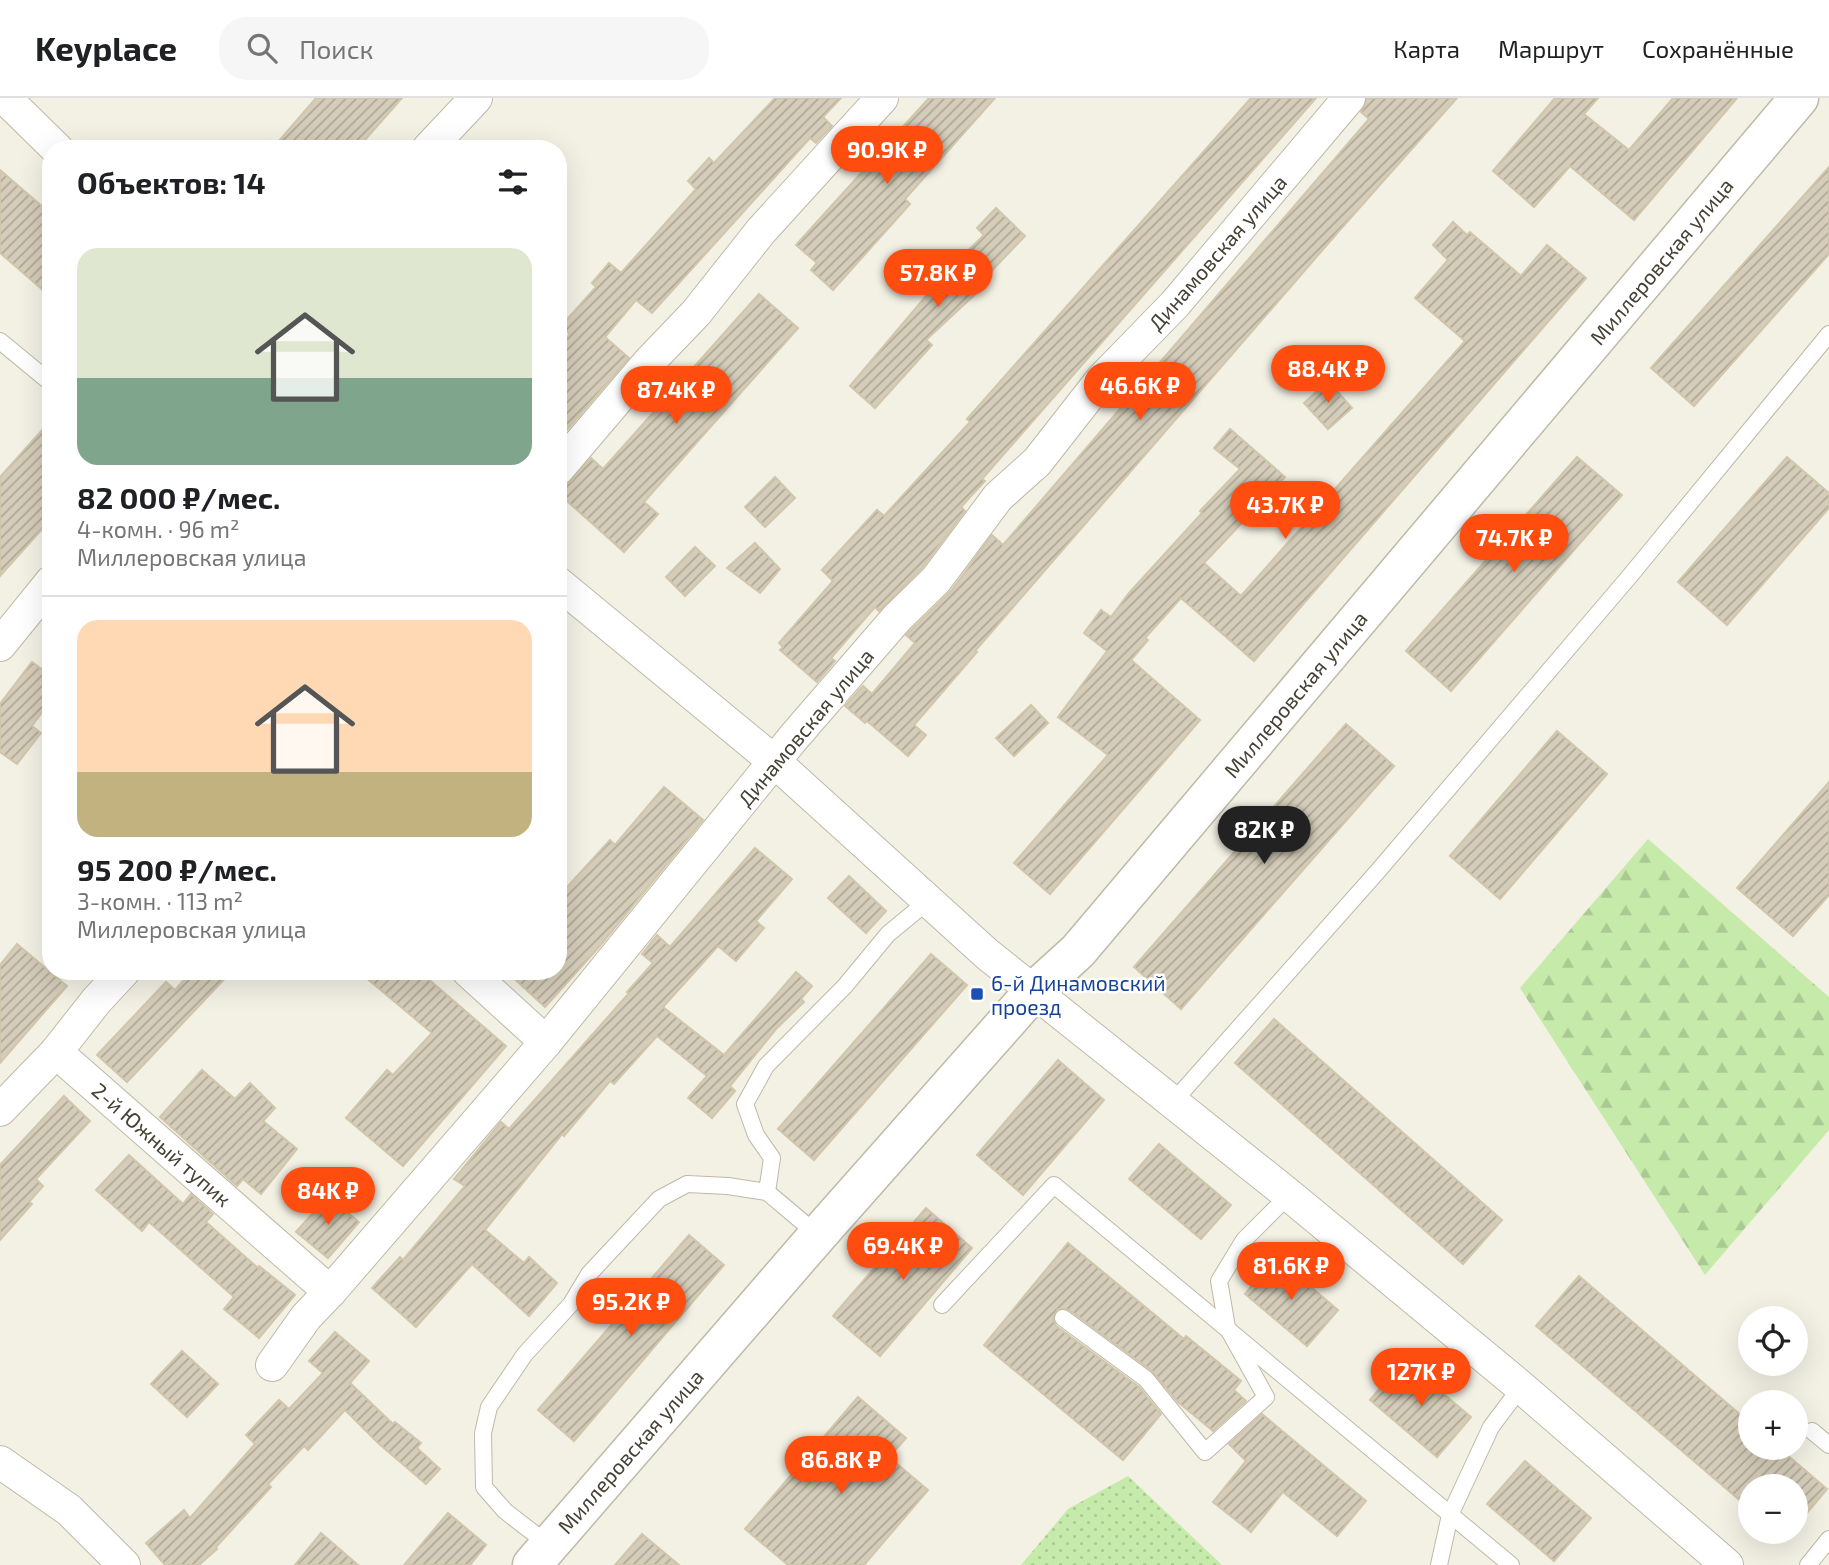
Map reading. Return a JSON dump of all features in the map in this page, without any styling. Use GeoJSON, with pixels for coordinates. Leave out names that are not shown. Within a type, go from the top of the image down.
{"type":"FeatureCollection","features":[{"type":"Feature","properties":{"kind":"street"},"geometry":{"type":"LineString","coordinates":[[5,98],[48,140]]}},
{"type":"Feature","properties":{"kind":"street"},"geometry":{"type":"LineString","coordinates":[[436,140],[476,98]]}},
{"type":"Feature","properties":{"kind":"street"},"geometry":{"type":"LineString","coordinates":[[567,458],[649,362],[696,313],[761,231],[882,98]]}},
{"type":"Feature","properties":{"kind":"street","name":"Динамовская улица"},"geometry":{"type":"LineString","coordinates":[[272,1366],[306,1317],[546,1042],[794,737],[897,618],[936,580],[998,497],[1037,462],[1102,379],[1175,304],[1349,98]]}},
{"type":"Feature","properties":{"kind":"street","name":"Миллеровская улица"},"geometry":{"type":"LineString","coordinates":[[540,1555],[1034,991],[1078,951],[1799,98]]}},
{"type":"Feature","properties":{"kind":"street"},"geometry":{"type":"LineString","coordinates":[[567,590],[775,762],[987,954],[1289,1195],[1521,1387],[1727,1565]]}},
{"type":"Feature","properties":{"kind":"street"},"geometry":{"type":"LineString","coordinates":[[0,645],[42,593]]}},
{"type":"Feature","properties":{"kind":"street"},"geometry":{"type":"LineString","coordinates":[[0,1110],[56,1052],[116,980]]}},
{"type":"Feature","properties":{"kind":"street"},"geometry":{"type":"LineString","coordinates":[[478,980],[546,1042]]}},
{"type":"Feature","properties":{"kind":"street","name":"2-й Южный тупик"},"geometry":{"type":"LineString","coordinates":[[56,1052],[330,1292]]}},
{"type":"Feature","properties":{"kind":"street"},"geometry":{"type":"LineString","coordinates":[[0,1462],[69,1510],[124,1565]]}},
{"type":"Feature","properties":{"kind":"lane"},"geometry":{"type":"LineString","coordinates":[[1173,1102],[1396,850],[1629,577],[1829,334]]}},
{"type":"Feature","properties":{"kind":"lane"},"geometry":{"type":"LineString","coordinates":[[0,341],[42,376]]}},
{"type":"Feature","properties":{"kind":"lane"},"geometry":{"type":"LineString","coordinates":[[767,1192],[772,1158],[756,1135],[746,1104],[766,1066],[845,986],[888,934],[928,901]]}},
{"type":"Feature","properties":{"kind":"lane"},"geometry":{"type":"LineString","coordinates":[[540,1555],[484,1487],[483,1433],[489,1407],[525,1354],[571,1304],[589,1274],[659,1199],[687,1184],[729,1186],[767,1192],[818,1235]]}},
{"type":"Feature","properties":{"kind":"lane"},"geometry":{"type":"LineString","coordinates":[[942,1305],[1054,1185],[1511,1565]]}},
{"type":"Feature","properties":{"kind":"lane"},"geometry":{"type":"LineString","coordinates":[[1063,1318],[1146,1379],[1205,1452],[1266,1397],[1227,1327],[1219,1281],[1244,1240],[1289,1195]]}},
{"type":"Feature","properties":{"kind":"lane"},"geometry":{"type":"LineString","coordinates":[[1439,1565],[1450,1515],[1492,1427],[1521,1387]]}},
{"type":"Feature","properties":{"kind":"lane"},"geometry":{"type":"LineString","coordinates":[[1812,1431],[1829,1445]]}},
{"type":"Feature","properties":{"kind":"lane"},"geometry":{"type":"LineString","coordinates":[[1808,1565],[1829,1539]]}},
{"type":"Feature","properties":{"kind":"green space"},"geometry":{"type":"Polygon","coordinates":[[[1648,839],[1829,997],[1829,1130],[1705,1275],[1520,988],[1648,839]]]}},
{"type":"Feature","properties":{"kind":"green space"},"geometry":{"type":"Polygon","coordinates":[[[1128,1476],[1222,1565],[1021,1565],[1068,1509],[1128,1476]]]}},
{"type":"Feature","properties":{"kind":"building"},"geometry":{"type":"Polygon","coordinates":[[[316,98],[402,98],[365,140],[280,140],[316,98]]]}},
{"type":"Feature","properties":{"kind":"building"},"geometry":{"type":"Polygon","coordinates":[[[775,98],[841,98],[823,117],[832,126],[816,143],[810,138],[652,313],[636,300],[605,337],[629,358],[567,430],[567,337],[570,334],[567,331],[567,319],[596,287],[592,283],[609,263],[621,273],[696,189],[688,181],[709,158],[714,163],[775,98]]]}},
{"type":"Feature","properties":{"kind":"building"},"geometry":{"type":"Polygon","coordinates":[[[929,98],[995,98],[905,199],[910,204],[833,290],[811,270],[817,263],[796,245],[929,98]]]}},
{"type":"Feature","properties":{"kind":"building"},"geometry":{"type":"Polygon","coordinates":[[[1251,98],[1316,98],[982,479],[985,481],[961,507],[965,511],[922,568],[879,611],[875,607],[831,658],[835,661],[817,682],[780,650],[783,647],[779,643],[833,581],[822,570],[877,510],[884,516],[970,422],[967,419],[1251,98]]]}},
{"type":"Feature","properties":{"kind":"building"},"geometry":{"type":"Polygon","coordinates":[[[1367,98],[1457,98],[975,651],[977,652],[914,725],[926,735],[908,756],[845,706],[863,686],[872,694],[915,643],[906,635],[951,591],[992,535],[1003,545],[1369,119],[1361,112],[1367,98]]]}},
{"type":"Feature","properties":{"kind":"building"},"geometry":{"type":"Polygon","coordinates":[[[1555,98],[1598,98],[1584,114],[1629,150],[1673,98],[1737,98],[1634,220],[1570,166],[1534,207],[1493,171],[1555,98]]]}},
{"type":"Feature","properties":{"kind":"building"},"geometry":{"type":"Polygon","coordinates":[[[1829,167],[1829,254],[1694,406],[1651,368],[1829,167]]]}},
{"type":"Feature","properties":{"kind":"building"},"geometry":{"type":"Polygon","coordinates":[[[0,170],[42,206],[42,289],[0,253],[0,170]]]}},
{"type":"Feature","properties":{"kind":"building"},"geometry":{"type":"Polygon","coordinates":[[[996,208],[1025,236],[980,283],[984,286],[926,340],[932,345],[875,408],[850,386],[932,289],[930,287],[984,235],[977,228],[996,208]]]}},
{"type":"Feature","properties":{"kind":"building"},"geometry":{"type":"Polygon","coordinates":[[[1453,222],[1467,235],[1470,232],[1521,276],[1547,245],[1586,278],[1254,661],[1181,598],[1145,638],[1148,640],[1131,660],[1200,720],[1050,894],[1014,863],[1108,755],[1058,717],[1107,651],[1084,633],[1101,610],[1111,617],[1129,593],[1202,513],[1200,511],[1240,469],[1214,448],[1230,429],[1285,477],[1204,563],[1241,596],[1465,341],[1415,298],[1448,260],[1433,245],[1453,222]]]}},
{"type":"Feature","properties":{"kind":"building"},"geometry":{"type":"Polygon","coordinates":[[[759,294],[798,328],[644,502],[658,514],[624,552],[567,501],[567,483],[591,458],[603,469],[759,294]]]}},
{"type":"Feature","properties":{"kind":"building"},"geometry":{"type":"Polygon","coordinates":[[[1328,381],[1352,408],[1328,429],[1304,403],[1328,381]]]}},
{"type":"Feature","properties":{"kind":"building"},"geometry":{"type":"Polygon","coordinates":[[[42,430],[42,529],[0,576],[0,477],[42,430]]]}},
{"type":"Feature","properties":{"kind":"building"},"geometry":{"type":"Polygon","coordinates":[[[1577,457],[1622,495],[1451,691],[1406,651],[1577,457]]]}},
{"type":"Feature","properties":{"kind":"building"},"geometry":{"type":"Polygon","coordinates":[[[1787,457],[1829,493],[1829,508],[1727,625],[1678,582],[1787,457]]]}},
{"type":"Feature","properties":{"kind":"building"},"geometry":{"type":"Polygon","coordinates":[[[775,477],[795,498],[765,527],[745,507],[775,477]]]}},
{"type":"Feature","properties":{"kind":"building"},"geometry":{"type":"Polygon","coordinates":[[[755,543],[780,569],[760,593],[727,568],[755,543]]]}},
{"type":"Feature","properties":{"kind":"building"},"geometry":{"type":"Polygon","coordinates":[[[695,547],[715,566],[685,596],[666,577],[695,547]]]}},
{"type":"Feature","properties":{"kind":"building"},"geometry":{"type":"Polygon","coordinates":[[[32,662],[42,669],[42,712],[32,726],[41,733],[17,764],[0,752],[0,704],[32,662]]]}},
{"type":"Feature","properties":{"kind":"building"},"geometry":{"type":"Polygon","coordinates":[[[1031,705],[1048,723],[1014,756],[996,738],[1031,705]]]}},
{"type":"Feature","properties":{"kind":"building"},"geometry":{"type":"Polygon","coordinates":[[[1346,724],[1394,766],[1181,1009],[1134,967],[1346,724]]]}},
{"type":"Feature","properties":{"kind":"building"},"geometry":{"type":"Polygon","coordinates":[[[1557,731],[1607,774],[1500,899],[1450,856],[1557,731]]]}},
{"type":"Feature","properties":{"kind":"building"},"geometry":{"type":"Polygon","coordinates":[[[1829,782],[1829,895],[1793,936],[1737,888],[1829,782]]]}},
{"type":"Feature","properties":{"kind":"building"},"geometry":{"type":"Polygon","coordinates":[[[664,787],[703,820],[599,947],[545,1007],[516,980],[567,980],[567,887],[610,840],[615,845],[664,787]]]}},
{"type":"Feature","properties":{"kind":"building"},"geometry":{"type":"Polygon","coordinates":[[[755,848],[792,879],[756,921],[764,928],[736,961],[718,946],[663,1007],[724,1055],[796,972],[812,986],[801,999],[804,1002],[776,1029],[730,1086],[735,1091],[712,1118],[688,1098],[707,1076],[657,1036],[614,1084],[610,1081],[564,1136],[562,1134],[485,1230],[524,1263],[529,1257],[557,1283],[529,1316],[472,1264],[416,1327],[372,1288],[400,1257],[403,1260],[465,1186],[454,1179],[501,1122],[509,1129],[629,993],[627,992],[653,963],[642,954],[657,935],[670,947],[755,848]]]}},
{"type":"Feature","properties":{"kind":"building"},"geometry":{"type":"Polygon","coordinates":[[[849,876],[886,911],[866,933],[828,898],[849,876]]]}},
{"type":"Feature","properties":{"kind":"building"},"geometry":{"type":"Polygon","coordinates":[[[17,944],[42,965],[42,980],[60,980],[67,986],[0,1063],[0,965],[17,944]]]}},
{"type":"Feature","properties":{"kind":"building"},"geometry":{"type":"Polygon","coordinates":[[[931,954],[967,985],[814,1160],[778,1129],[931,954]]]}},
{"type":"Feature","properties":{"kind":"building"},"geometry":{"type":"Polygon","coordinates":[[[184,980],[223,980],[127,1082],[97,1055],[166,982],[175,990],[184,980]]]}},
{"type":"Feature","properties":{"kind":"building"},"geometry":{"type":"Polygon","coordinates":[[[369,980],[429,980],[506,1046],[403,1166],[346,1118],[387,1070],[393,1075],[432,1033],[369,980]]]}},
{"type":"Feature","properties":{"kind":"building"},"geometry":{"type":"Polygon","coordinates":[[[1274,1019],[1502,1220],[1463,1264],[1235,1063],[1274,1019]]]}},
{"type":"Feature","properties":{"kind":"building"},"geometry":{"type":"Polygon","coordinates":[[[1058,1060],[1104,1100],[1023,1195],[977,1155],[1058,1060]]]}},
{"type":"Feature","properties":{"kind":"building"},"geometry":{"type":"Polygon","coordinates":[[[202,1070],[235,1099],[250,1083],[275,1108],[263,1121],[297,1149],[261,1194],[243,1179],[237,1186],[160,1117],[202,1070]]]}},
{"type":"Feature","properties":{"kind":"building"},"geometry":{"type":"Polygon","coordinates":[[[64,1096],[90,1121],[36,1179],[43,1186],[29,1202],[32,1204],[0,1240],[0,1165],[64,1096]]]}},
{"type":"Feature","properties":{"kind":"building"},"geometry":{"type":"Polygon","coordinates":[[[1159,1144],[1231,1205],[1201,1239],[1129,1179],[1159,1144]]]}},
{"type":"Feature","properties":{"kind":"building"},"geometry":{"type":"Polygon","coordinates":[[[129,1155],[183,1204],[191,1194],[213,1214],[206,1222],[258,1268],[259,1266],[295,1295],[259,1338],[224,1309],[234,1297],[149,1222],[142,1231],[96,1190],[129,1155]]]}},
{"type":"Feature","properties":{"kind":"building"},"geometry":{"type":"Polygon","coordinates":[[[328,1196],[359,1222],[328,1258],[296,1232],[328,1196]]]}},
{"type":"Feature","properties":{"kind":"building"},"geometry":{"type":"Polygon","coordinates":[[[926,1208],[972,1248],[880,1356],[833,1316],[926,1208]]]}},
{"type":"Feature","properties":{"kind":"building"},"geometry":{"type":"Polygon","coordinates":[[[689,1235],[724,1265],[574,1441],[538,1410],[689,1235]]]}},
{"type":"Feature","properties":{"kind":"building"},"geometry":{"type":"Polygon","coordinates":[[[1068,1243],[1184,1339],[1186,1336],[1241,1381],[1234,1390],[1246,1401],[1213,1431],[1178,1402],[1152,1371],[1069,1310],[1058,1309],[1053,1318],[1056,1326],[1139,1387],[1161,1414],[1123,1460],[984,1345],[1068,1243]]]}},
{"type":"Feature","properties":{"kind":"building"},"geometry":{"type":"Polygon","coordinates":[[[1276,1257],[1338,1310],[1307,1346],[1245,1294],[1276,1257]]]}},
{"type":"Feature","properties":{"kind":"building"},"geometry":{"type":"Polygon","coordinates":[[[1579,1276],[1738,1413],[1738,1460],[1793,1460],[1827,1489],[1808,1512],[1808,1474],[1738,1474],[1738,1499],[1536,1326],[1579,1276]]]}},
{"type":"Feature","properties":{"kind":"building"},"geometry":{"type":"Polygon","coordinates":[[[335,1332],[369,1361],[350,1383],[393,1424],[395,1422],[421,1443],[417,1448],[440,1469],[426,1484],[378,1443],[345,1410],[308,1450],[304,1446],[268,1484],[271,1487],[217,1549],[199,1565],[165,1565],[146,1543],[184,1510],[190,1518],[255,1444],[246,1435],[279,1400],[289,1409],[323,1373],[309,1361],[335,1332]]]}},
{"type":"Feature","properties":{"kind":"building"},"geometry":{"type":"Polygon","coordinates":[[[182,1351],[218,1384],[187,1417],[151,1384],[182,1351]]]}},
{"type":"Feature","properties":{"kind":"building"},"geometry":{"type":"Polygon","coordinates":[[[1404,1360],[1471,1417],[1437,1457],[1370,1400],[1404,1360]]]}},
{"type":"Feature","properties":{"kind":"building"},"geometry":{"type":"Polygon","coordinates":[[[858,1397],[906,1438],[889,1457],[928,1490],[864,1565],[788,1565],[745,1529],[858,1397]]]}},
{"type":"Feature","properties":{"kind":"building"},"geometry":{"type":"Polygon","coordinates":[[[1262,1414],[1366,1501],[1337,1536],[1283,1492],[1251,1532],[1213,1502],[1246,1461],[1229,1444],[1262,1414]]]}},
{"type":"Feature","properties":{"kind":"building"},"geometry":{"type":"Polygon","coordinates":[[[1525,1461],[1591,1518],[1554,1561],[1487,1504],[1525,1461]]]}},
{"type":"Feature","properties":{"kind":"building"},"geometry":{"type":"Polygon","coordinates":[[[448,1513],[486,1545],[470,1565],[404,1565],[448,1513]]]}},
{"type":"Feature","properties":{"kind":"building"},"geometry":{"type":"Polygon","coordinates":[[[321,1533],[358,1565],[295,1565],[321,1533]]]}},
{"type":"Feature","properties":{"kind":"building"},"geometry":{"type":"Polygon","coordinates":[[[642,1534],[679,1565],[615,1565],[642,1534]]]}},
{"type":"Feature","properties":{"kind":"place","name":"6-й Динамовский проезд"},"geometry":{"type":"Point","coordinates":[977,994]}}]}
